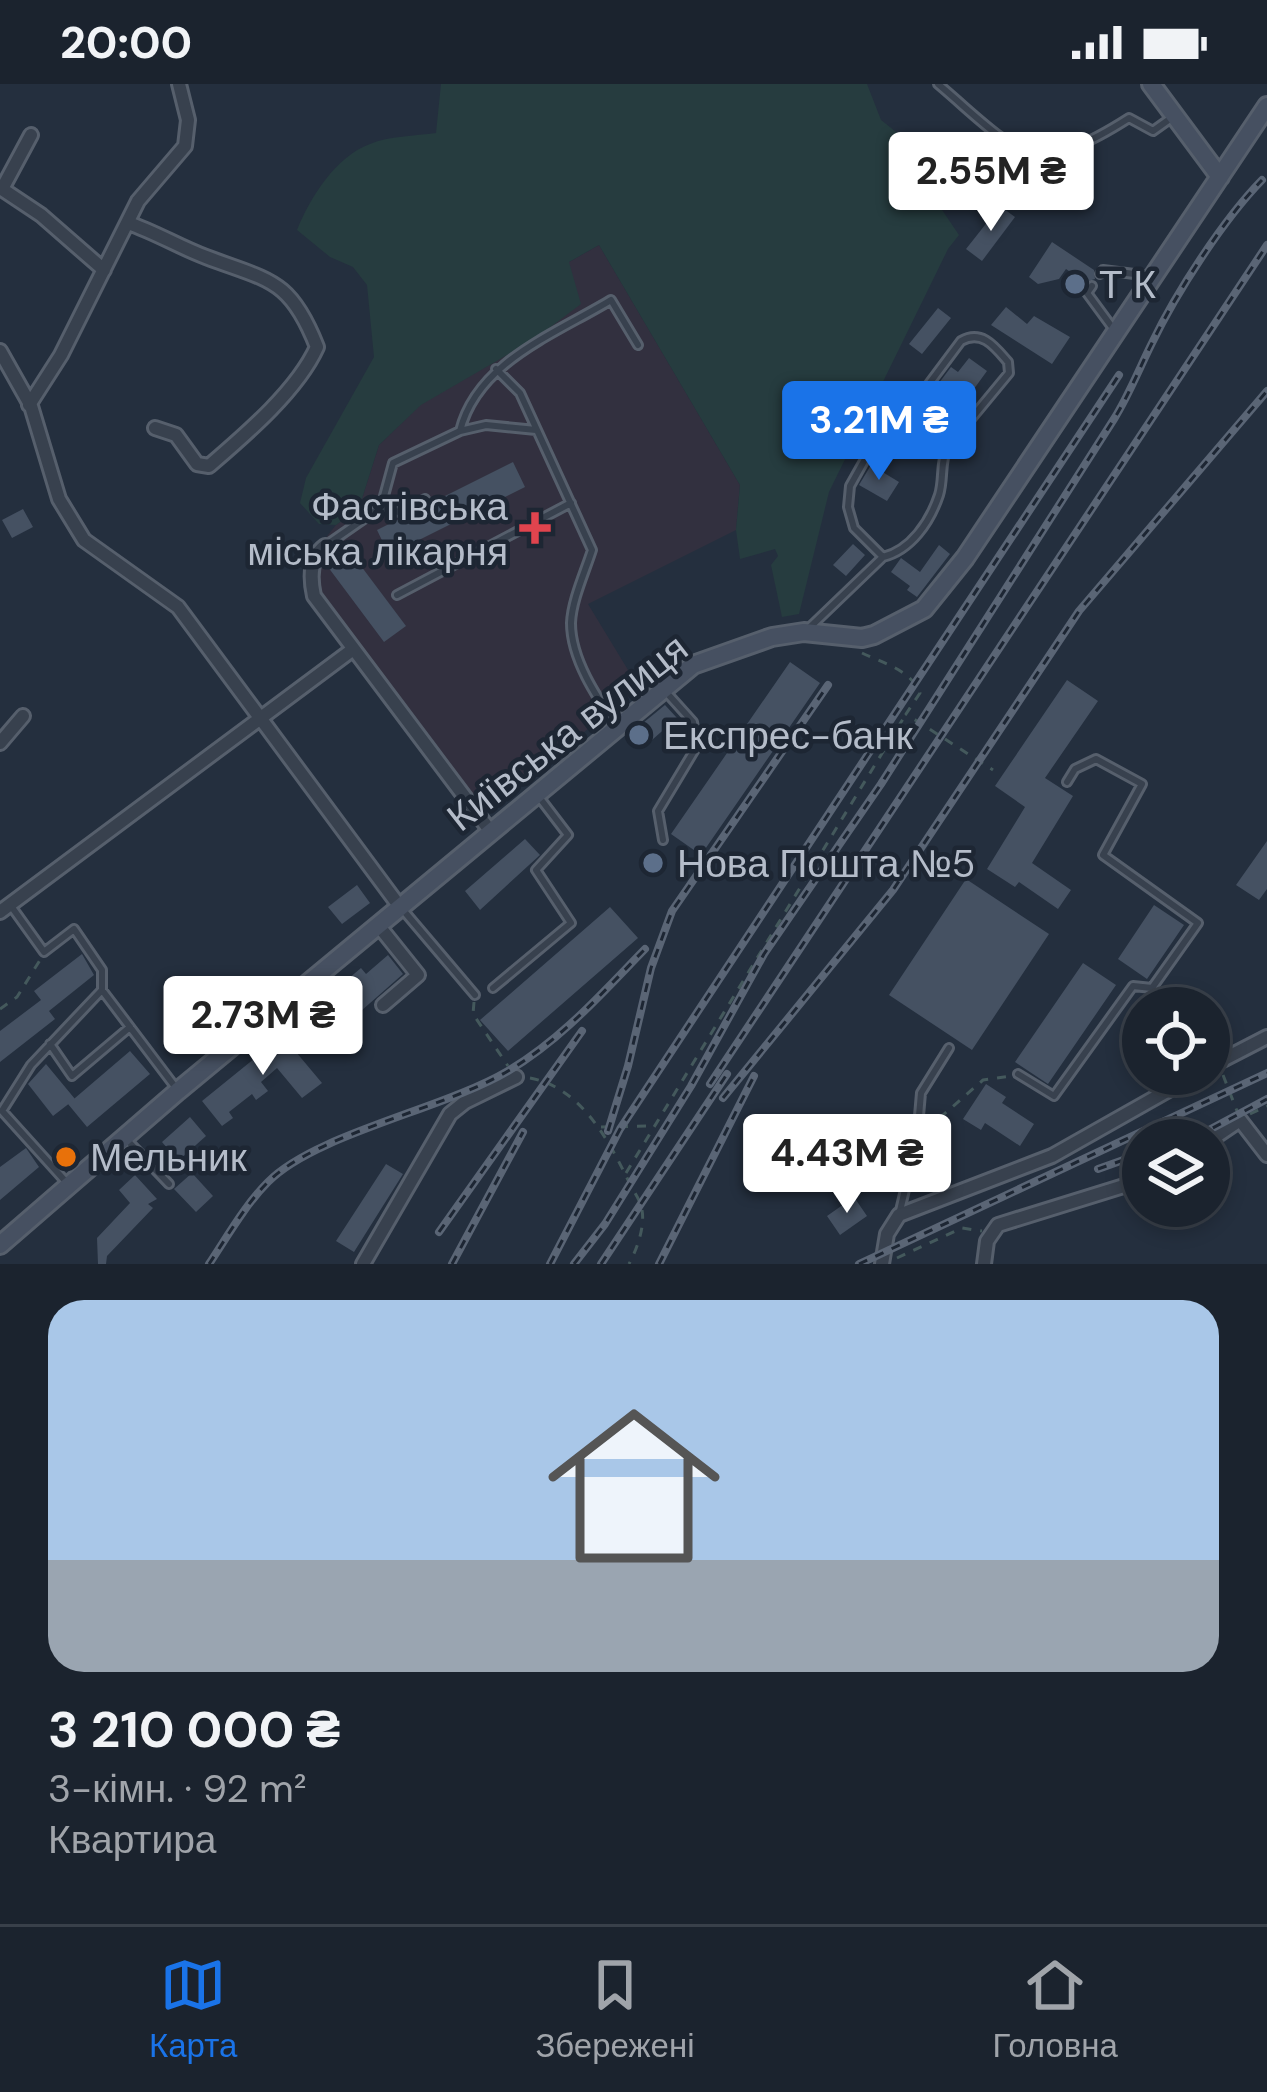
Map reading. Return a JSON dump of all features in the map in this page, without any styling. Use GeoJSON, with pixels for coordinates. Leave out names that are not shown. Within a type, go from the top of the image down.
{"type":"FeatureCollection","features":[{"type":"Feature","properties":{"kind":"main road"},"geometry":{"type":"LineString","coordinates":[[1151,84],[1220,177]]}},
{"type":"Feature","properties":{"kind":"main road","name":"Київська вулиця"},"geometry":{"type":"LineString","coordinates":[[0,1245],[178,1091],[693,665],[804,632],[862,638],[924,609],[965,558],[1267,106]]}},
{"type":"Feature","properties":{"kind":"street"},"geometry":{"type":"LineString","coordinates":[[31,406],[138,201],[184,146],[189,135],[178,84]]}},
{"type":"Feature","properties":{"kind":"street"},"geometry":{"type":"LineString","coordinates":[[31,135],[2,189],[41,215],[104,270]]}},
{"type":"Feature","properties":{"kind":"street"},"geometry":{"type":"LineString","coordinates":[[128,223],[205,257],[257,273],[303,312],[316,347],[310,363],[258,424],[209,466],[196,464],[176,435],[155,428]]}},
{"type":"Feature","properties":{"kind":"street"},"geometry":{"type":"LineString","coordinates":[[0,351],[31,406],[59,499],[84,540],[178,607],[400,907]]}},
{"type":"Feature","properties":{"kind":"street"},"geometry":{"type":"LineString","coordinates":[[0,371],[31,406]]}},
{"type":"Feature","properties":{"kind":"street"},"geometry":{"type":"LineString","coordinates":[[325,546],[316,553],[310,577],[314,596],[490,832]]}},
{"type":"Feature","properties":{"kind":"street"},"geometry":{"type":"LineString","coordinates":[[5,908],[352,650]]}},
{"type":"Feature","properties":{"kind":"street"},"geometry":{"type":"LineString","coordinates":[[0,743],[23,716]]}},
{"type":"Feature","properties":{"kind":"street"},"geometry":{"type":"LineString","coordinates":[[378,925],[418,975],[383,1005]]}},
{"type":"Feature","properties":{"kind":"street"},"geometry":{"type":"LineString","coordinates":[[1230,1056],[1267,1037]]}},
{"type":"Feature","properties":{"kind":"street"},"geometry":{"type":"LineString","coordinates":[[363,1264],[450,1114],[516,1077]]}},
{"type":"Feature","properties":{"kind":"street"},"geometry":{"type":"LineString","coordinates":[[883,1264],[887,1234],[899,1215],[1052,1156],[1160,1095]]}},
{"type":"Feature","properties":{"kind":"street"},"geometry":{"type":"LineString","coordinates":[[1230,1127],[1240,1120],[1267,1155]]}},
{"type":"Feature","properties":{"kind":"street"},"geometry":{"type":"LineString","coordinates":[[984,1264],[987,1241],[998,1225],[1122,1187]]}},
{"type":"Feature","properties":{"kind":"lane"},"geometry":{"type":"LineString","coordinates":[[938,84],[1016,150],[1058,153],[1089,143],[1129,118],[1153,131],[1174,115]]}},
{"type":"Feature","properties":{"kind":"lane"},"geometry":{"type":"LineString","coordinates":[[1100,274],[1103,270],[1154,277]]}},
{"type":"Feature","properties":{"kind":"lane"},"geometry":{"type":"LineString","coordinates":[[1092,286],[1087,293],[1115,332]]}},
{"type":"Feature","properties":{"kind":"lane"},"geometry":{"type":"LineString","coordinates":[[460,430],[466,405],[496,369],[611,300],[638,345]]}},
{"type":"Feature","properties":{"kind":"lane"},"geometry":{"type":"LineString","coordinates":[[804,632],[883,557],[896,554],[916,537],[939,493],[941,460],[947,448],[1009,373],[1008,362],[982,337],[970,335],[961,340],[911,408],[892,416],[850,486],[848,507],[854,528],[883,557]]}},
{"type":"Feature","properties":{"kind":"lane"},"geometry":{"type":"LineString","coordinates":[[496,369],[520,393],[592,550],[572,623],[578,654],[617,728]]}},
{"type":"Feature","properties":{"kind":"lane"},"geometry":{"type":"LineString","coordinates":[[325,546],[381,507],[393,463],[460,430],[486,425],[536,430]]}},
{"type":"Feature","properties":{"kind":"lane"},"geometry":{"type":"LineString","coordinates":[[381,507],[399,512],[425,499]]}},
{"type":"Feature","properties":{"kind":"lane"},"geometry":{"type":"LineString","coordinates":[[397,596],[572,503]]}},
{"type":"Feature","properties":{"kind":"lane"},"geometry":{"type":"LineString","coordinates":[[663,690],[693,722],[697,746],[658,811],[663,840]]}},
{"type":"Feature","properties":{"kind":"lane"},"geometry":{"type":"LineString","coordinates":[[1066,782],[1075,769],[1096,759],[1142,784],[1103,855],[1198,923],[1153,987]]}},
{"type":"Feature","properties":{"kind":"lane"},"geometry":{"type":"LineString","coordinates":[[494,988],[571,923],[536,870],[568,835],[537,794]]}},
{"type":"Feature","properties":{"kind":"lane"},"geometry":{"type":"LineString","coordinates":[[400,907],[475,995]]}},
{"type":"Feature","properties":{"kind":"lane"},"geometry":{"type":"LineString","coordinates":[[5,908],[44,952],[74,929],[102,970],[102,990],[178,1091]]}},
{"type":"Feature","properties":{"kind":"lane"},"geometry":{"type":"LineString","coordinates":[[69,1185],[1,1111],[32,1064],[102,990]]}},
{"type":"Feature","properties":{"kind":"lane"},"geometry":{"type":"LineString","coordinates":[[1018,1074],[1054,1096],[1122,1001]]}},
{"type":"Feature","properties":{"kind":"lane"},"geometry":{"type":"LineString","coordinates":[[50,1044],[72,1076],[130,1027]]}},
{"type":"Feature","properties":{"kind":"lane"},"geometry":{"type":"LineString","coordinates":[[899,1215],[921,1093],[949,1048]]}},
{"type":"Feature","properties":{"kind":"lane"},"geometry":{"type":"LineString","coordinates":[[124,1138],[169,1184]]}},
{"type":"Feature","properties":{"kind":"path"},"geometry":{"type":"LineString","coordinates":[[626,1173],[920,693],[918,685],[902,672],[854,650]]}},
{"type":"Feature","properties":{"kind":"path"},"geometry":{"type":"LineString","coordinates":[[906,714],[993,770]]}},
{"type":"Feature","properties":{"kind":"path"},"geometry":{"type":"LineString","coordinates":[[0,1009],[17,997],[44,952]]}},
{"type":"Feature","properties":{"kind":"path"},"geometry":{"type":"LineString","coordinates":[[475,995],[473,1015],[516,1077],[538,1079],[566,1095],[600,1127],[642,1210],[640,1236],[629,1264]]}},
{"type":"Feature","properties":{"kind":"path"},"geometry":{"type":"LineString","coordinates":[[916,1139],[982,1080],[1018,1074]]}},
{"type":"Feature","properties":{"kind":"path"},"geometry":{"type":"LineString","coordinates":[[1228,1095],[1240,1120],[1267,1106]]}},
{"type":"Feature","properties":{"kind":"path"},"geometry":{"type":"LineString","coordinates":[[600,1127],[655,1126]]}},
{"type":"Feature","properties":{"kind":"path"},"geometry":{"type":"LineString","coordinates":[[883,1264],[962,1228],[993,1232]]}},
{"type":"Feature","properties":{"kind":"shaded area","name":"Фастівська міська лікарня"},"geometry":{"type":"Polygon","coordinates":[[[599,245],[740,485],[736,530],[588,604],[639,688],[489,808],[477,807],[305,576],[316,550],[336,525],[359,508],[379,445],[421,404],[536,338],[569,262],[599,245]]]}},
{"type":"Feature","properties":{"kind":"green space"},"geometry":{"type":"Polygon","coordinates":[[[441,84],[867,84],[881,120],[924,154],[975,138],[930,192],[959,235],[829,492],[799,614],[782,617],[771,565],[778,556],[775,549],[740,559],[736,530],[740,485],[599,245],[569,262],[581,304],[536,338],[421,405],[379,445],[359,508],[336,525],[319,524],[300,503],[306,478],[374,357],[367,285],[353,267],[330,257],[297,230],[325,180],[357,150],[385,139],[436,133],[441,84]]]}},
{"type":"Feature","properties":{"kind":"building"},"geometry":{"type":"Polygon","coordinates":[[[1000,206],[1015,217],[982,261],[966,249],[1000,206]]]}},
{"type":"Feature","properties":{"kind":"building"},"geometry":{"type":"Polygon","coordinates":[[[1052,242],[1094,270],[1095,279],[1085,282],[1066,269],[1059,279],[1038,284],[1029,277],[1052,242]]]}},
{"type":"Feature","properties":{"kind":"building"},"geometry":{"type":"Polygon","coordinates":[[[1006,307],[1027,324],[1034,316],[1070,337],[1052,364],[991,325],[1006,307]]]}},
{"type":"Feature","properties":{"kind":"building"},"geometry":{"type":"Polygon","coordinates":[[[938,308],[951,318],[922,354],[909,344],[938,308]]]}},
{"type":"Feature","properties":{"kind":"building"},"geometry":{"type":"Polygon","coordinates":[[[969,358],[987,371],[947,426],[921,407],[951,367],[958,372],[969,358]]]}},
{"type":"Feature","properties":{"kind":"building"},"geometry":{"type":"Polygon","coordinates":[[[513,462],[525,487],[389,555],[377,530],[513,462]]]}},
{"type":"Feature","properties":{"kind":"building"},"geometry":{"type":"Polygon","coordinates":[[[871,465],[899,482],[887,501],[859,485],[871,465]]]}},
{"type":"Feature","properties":{"kind":"building"},"geometry":{"type":"Polygon","coordinates":[[[23,509],[33,527],[12,538],[2,520],[23,509]]]}},
{"type":"Feature","properties":{"kind":"building"},"geometry":{"type":"Polygon","coordinates":[[[343,542],[406,626],[384,642],[325,563],[343,542]]]}},
{"type":"Feature","properties":{"kind":"building"},"geometry":{"type":"Polygon","coordinates":[[[853,544],[865,555],[846,576],[833,565],[853,544]]]}},
{"type":"Feature","properties":{"kind":"building"},"geometry":{"type":"Polygon","coordinates":[[[939,545],[950,554],[917,597],[891,572],[901,558],[920,572],[939,545]]]}},
{"type":"Feature","properties":{"kind":"building"},"geometry":{"type":"Polygon","coordinates":[[[790,662],[820,683],[701,855],[671,834],[790,662]]]}},
{"type":"Feature","properties":{"kind":"building"},"geometry":{"type":"Polygon","coordinates":[[[1067,680],[1098,701],[1045,778],[1073,796],[1032,863],[1071,890],[1058,909],[1019,882],[1015,887],[987,869],[1025,807],[995,786],[1067,680]]]}},
{"type":"Feature","properties":{"kind":"building"},"geometry":{"type":"Polygon","coordinates":[[[665,705],[677,718],[644,747],[632,732],[665,705]]]}},
{"type":"Feature","properties":{"kind":"building"},"geometry":{"type":"Polygon","coordinates":[[[525,839],[540,855],[480,910],[465,891],[525,839]]]}},
{"type":"Feature","properties":{"kind":"building"},"geometry":{"type":"Polygon","coordinates":[[[1267,841],[1267,889],[1259,900],[1236,885],[1267,841]]]}},
{"type":"Feature","properties":{"kind":"building"},"geometry":{"type":"Polygon","coordinates":[[[966,879],[1049,934],[972,1050],[889,995],[966,879]]]}},
{"type":"Feature","properties":{"kind":"building"},"geometry":{"type":"Polygon","coordinates":[[[357,885],[370,903],[342,924],[328,907],[357,885]]]}},
{"type":"Feature","properties":{"kind":"building"},"geometry":{"type":"Polygon","coordinates":[[[1154,905],[1184,925],[1147,979],[1118,959],[1154,905]]]}},
{"type":"Feature","properties":{"kind":"building"},"geometry":{"type":"Polygon","coordinates":[[[610,907],[638,938],[508,1051],[480,1020],[610,907]]]}},
{"type":"Feature","properties":{"kind":"building"},"geometry":{"type":"Polygon","coordinates":[[[82,954],[94,975],[49,1011],[55,1019],[0,1062],[0,1031],[41,1000],[34,991],[82,954]]]}},
{"type":"Feature","properties":{"kind":"building"},"geometry":{"type":"Polygon","coordinates":[[[388,955],[403,974],[344,1026],[327,1006],[361,968],[366,974],[388,955]]]}},
{"type":"Feature","properties":{"kind":"building"},"geometry":{"type":"Polygon","coordinates":[[[1083,963],[1116,985],[1048,1084],[1015,1062],[1083,963]]]}},
{"type":"Feature","properties":{"kind":"building"},"geometry":{"type":"Polygon","coordinates":[[[287,1032],[300,1048],[296,1052],[322,1083],[302,1098],[277,1068],[261,1082],[268,1091],[256,1100],[252,1094],[229,1112],[233,1118],[222,1126],[202,1101],[287,1032]]]}},
{"type":"Feature","properties":{"kind":"building"},"geometry":{"type":"Polygon","coordinates":[[[130,1051],[150,1074],[87,1127],[68,1104],[130,1051]]]}},
{"type":"Feature","properties":{"kind":"building"},"geometry":{"type":"Polygon","coordinates":[[[46,1064],[75,1099],[53,1116],[28,1084],[46,1064]]]}},
{"type":"Feature","properties":{"kind":"building"},"geometry":{"type":"Polygon","coordinates":[[[986,1084],[1006,1097],[1002,1103],[1034,1124],[1020,1146],[985,1123],[981,1130],[963,1119],[986,1084]]]}},
{"type":"Feature","properties":{"kind":"building"},"geometry":{"type":"Polygon","coordinates":[[[190,1117],[206,1136],[178,1161],[162,1142],[190,1117]]]}},
{"type":"Feature","properties":{"kind":"building"},"geometry":{"type":"Polygon","coordinates":[[[26,1148],[39,1167],[0,1200],[0,1167],[26,1148]]]}},
{"type":"Feature","properties":{"kind":"building"},"geometry":{"type":"Polygon","coordinates":[[[386,1164],[403,1174],[354,1252],[336,1241],[386,1164]]]}},
{"type":"Feature","properties":{"kind":"building"},"geometry":{"type":"Polygon","coordinates":[[[192,1173],[213,1196],[196,1212],[174,1189],[192,1173]]]}},
{"type":"Feature","properties":{"kind":"building"},"geometry":{"type":"Polygon","coordinates":[[[135,1175],[157,1199],[107,1256],[106,1264],[98,1264],[97,1238],[130,1203],[119,1190],[135,1175]]]}},
{"type":"Feature","properties":{"kind":"building"},"geometry":{"type":"Polygon","coordinates":[[[854,1197],[867,1216],[840,1235],[827,1216],[854,1197]]]}},
{"type":"Feature","properties":{"kind":"railway"},"geometry":{"type":"LineString","coordinates":[[574,1264],[605,1224],[691,1086],[764,954],[881,784],[1114,419],[1187,280],[1262,180]]}},
{"type":"Feature","properties":{"kind":"railway"},"geometry":{"type":"LineString","coordinates":[[710,1084],[1267,245]]}},
{"type":"Feature","properties":{"kind":"railway"},"geometry":{"type":"LineString","coordinates":[[550,1264],[620,1129],[1119,375]]}},
{"type":"Feature","properties":{"kind":"railway"},"geometry":{"type":"LineString","coordinates":[[723,1098],[893,890],[1079,611],[1267,391]]}},
{"type":"Feature","properties":{"kind":"railway"},"geometry":{"type":"LineString","coordinates":[[608,1131],[651,968],[672,911],[828,685]]}},
{"type":"Feature","properties":{"kind":"railway"},"geometry":{"type":"LineString","coordinates":[[209,1264],[252,1201],[289,1165],[508,1071],[564,1030],[645,949]]}},
{"type":"Feature","properties":{"kind":"railway"},"geometry":{"type":"LineString","coordinates":[[439,1232],[582,1031]]}},
{"type":"Feature","properties":{"kind":"railway"},"geometry":{"type":"LineString","coordinates":[[859,1264],[1267,1073]]}},
{"type":"Feature","properties":{"kind":"railway"},"geometry":{"type":"LineString","coordinates":[[601,1264],[727,1074]]}},
{"type":"Feature","properties":{"kind":"railway"},"geometry":{"type":"LineString","coordinates":[[659,1264],[754,1076]]}},
{"type":"Feature","properties":{"kind":"railway"},"geometry":{"type":"LineString","coordinates":[[1230,1119],[1267,1099]]}},
{"type":"Feature","properties":{"kind":"railway"},"geometry":{"type":"LineString","coordinates":[[452,1264],[523,1132]]}},
{"type":"Feature","properties":{"kind":"railway"},"geometry":{"type":"LineString","coordinates":[[1098,1169],[1122,1160]]}},
{"type":"Feature","properties":{"kind":"place","name":"Т К"},"geometry":{"type":"Point","coordinates":[1075,284]}},
{"type":"Feature","properties":{"kind":"place","name":"Фастівська міська лікарня"},"geometry":{"type":"Point","coordinates":[535,528]}},
{"type":"Feature","properties":{"kind":"place","name":"Експрес-банк"},"geometry":{"type":"Point","coordinates":[639,735]}},
{"type":"Feature","properties":{"kind":"place","name":"Нова Пошта №5"},"geometry":{"type":"Point","coordinates":[653,863]}},
{"type":"Feature","properties":{"kind":"place","name":"Мельник"},"geometry":{"type":"Point","coordinates":[66,1157]}}]}
